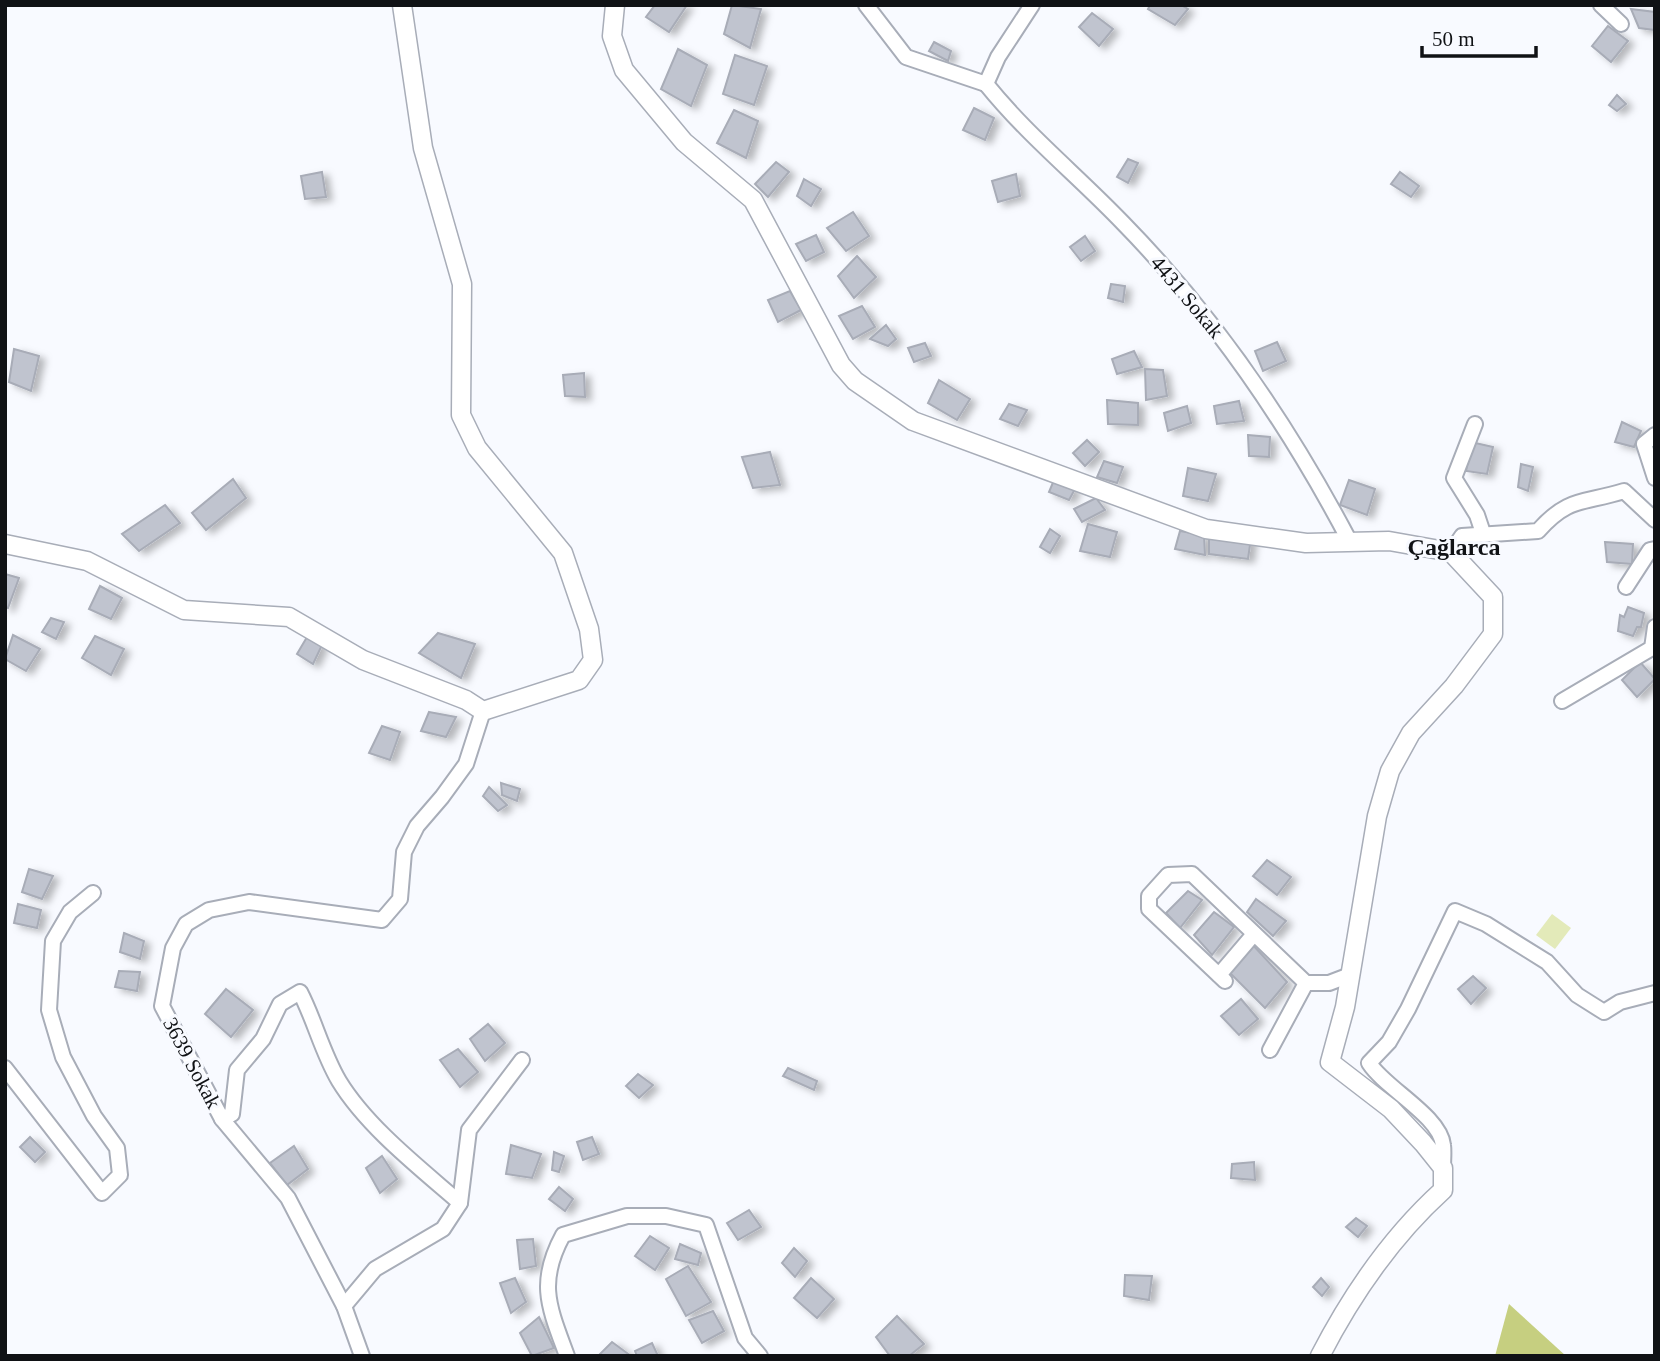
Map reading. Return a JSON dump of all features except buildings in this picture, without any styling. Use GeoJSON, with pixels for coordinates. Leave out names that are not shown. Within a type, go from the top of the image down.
{"type":"FeatureCollection","features":[{"type":"Feature","properties":{"kind":"street"},"geometry":{"type":"LineString","coordinates":[[5,544],[87,561],[184,610],[289,617],[363,660],[466,700],[482,711],[579,680],[593,660],[589,629],[563,553],[477,448],[461,415],[462,284],[423,148],[402,5]]}},
{"type":"Feature","properties":{"kind":"street"},"geometry":{"type":"LineString","coordinates":[[615,5],[612,36],[624,70],[684,142],[753,200],[841,365],[855,381],[913,421],[1206,529],[1307,543],[1389,541],[1451,552],[1493,597],[1493,634],[1454,686],[1411,733],[1390,771],[1377,816],[1350,975],[1330,1062],[1391,1109],[1443,1168]]}},
{"type":"Feature","properties":{"kind":"street"},"geometry":{"type":"LineString","coordinates":[[866,5],[906,57],[986,83],[998,57],[1032,5]]}},
{"type":"Feature","properties":{"kind":"street"},"geometry":{"type":"LineString","coordinates":[[1601,5],[1621,24]]}},
{"type":"Feature","properties":{"kind":"street","name":"4431 Sokak"},"geometry":{"type":"LineString","coordinates":[[986,83],[1020,126],[1123,223],[1203,311],[1269,404],[1319,483],[1350,542]]}},
{"type":"Feature","properties":{"kind":"street"},"geometry":{"type":"LineString","coordinates":[[1475,425],[1454,478],[1477,516],[1483,533]]}},
{"type":"Feature","properties":{"kind":"street"},"geometry":{"type":"LineString","coordinates":[[1655,435],[1644,444],[1655,478]]}},
{"type":"Feature","properties":{"kind":"street"},"geometry":{"type":"LineString","coordinates":[[1451,552],[1462,536],[1538,531],[1552,515],[1569,503],[1624,491],[1655,520]]}},
{"type":"Feature","properties":{"kind":"street"},"geometry":{"type":"LineString","coordinates":[[1626,587],[1650,550],[1655,549]]}},
{"type":"Feature","properties":{"kind":"street"},"geometry":{"type":"LineString","coordinates":[[1562,701],[1652,648],[1655,627]]}},
{"type":"Feature","properties":{"kind":"street","name":"3639 Sokak"},"geometry":{"type":"LineString","coordinates":[[362,1356],[344,1306],[288,1198],[222,1119],[162,1006],[173,948],[186,924],[209,909],[249,902],[383,920],[400,899],[404,852],[412,835],[466,764],[482,711]]}},
{"type":"Feature","properties":{"kind":"street"},"geometry":{"type":"LineString","coordinates":[[1254,934],[1222,978],[1149,909],[1149,896],[1168,875],[1192,874],[1306,983],[1329,983],[1350,975]]}},
{"type":"Feature","properties":{"kind":"street"},"geometry":{"type":"LineString","coordinates":[[5,1068],[102,1193],[120,1175],[117,1148],[94,1116],[63,1057],[49,1010],[53,941],[69,912],[93,893]]}},
{"type":"Feature","properties":{"kind":"street"},"geometry":{"type":"LineString","coordinates":[[1320,1356],[1341,1314],[1382,1255],[1444,1190],[1443,1142],[1417,1106],[1377,1077],[1369,1063],[1389,1042],[1408,1009],[1455,911],[1486,924],[1547,962],[1577,995],[1604,1012],[1620,1002],[1655,993]]}},
{"type":"Feature","properties":{"kind":"street"},"geometry":{"type":"LineString","coordinates":[[1270,1050],[1306,983]]}},
{"type":"Feature","properties":{"kind":"street"},"geometry":{"type":"LineString","coordinates":[[222,1119],[232,1114],[237,1070],[263,1039],[280,1004],[300,992],[313,1017],[320,1046],[340,1083],[402,1154],[460,1203]]}},
{"type":"Feature","properties":{"kind":"street"},"geometry":{"type":"LineString","coordinates":[[344,1306],[375,1269],[443,1229],[460,1203],[469,1130],[522,1060]]}},
{"type":"Feature","properties":{"kind":"street"},"geometry":{"type":"LineString","coordinates":[[567,1356],[557,1330],[546,1281],[551,1258],[563,1235],[627,1216],[666,1216],[706,1225],[745,1338],[760,1356]]}},
{"type":"Feature","properties":{"kind":"green space"},"geometry":{"type":"Polygon","coordinates":[[[1552,914],[1571,928],[1555,949],[1536,935],[1552,914]]]}},
{"type":"Feature","properties":{"kind":"green space"},"geometry":{"type":"Polygon","coordinates":[[[1509,1304],[1566,1356],[1495,1356],[1509,1304]]]}},
{"type":"Feature","properties":{"kind":"district","name":"Çağlarca"},"geometry":{"type":"Point","coordinates":[1454,547]}}]}
